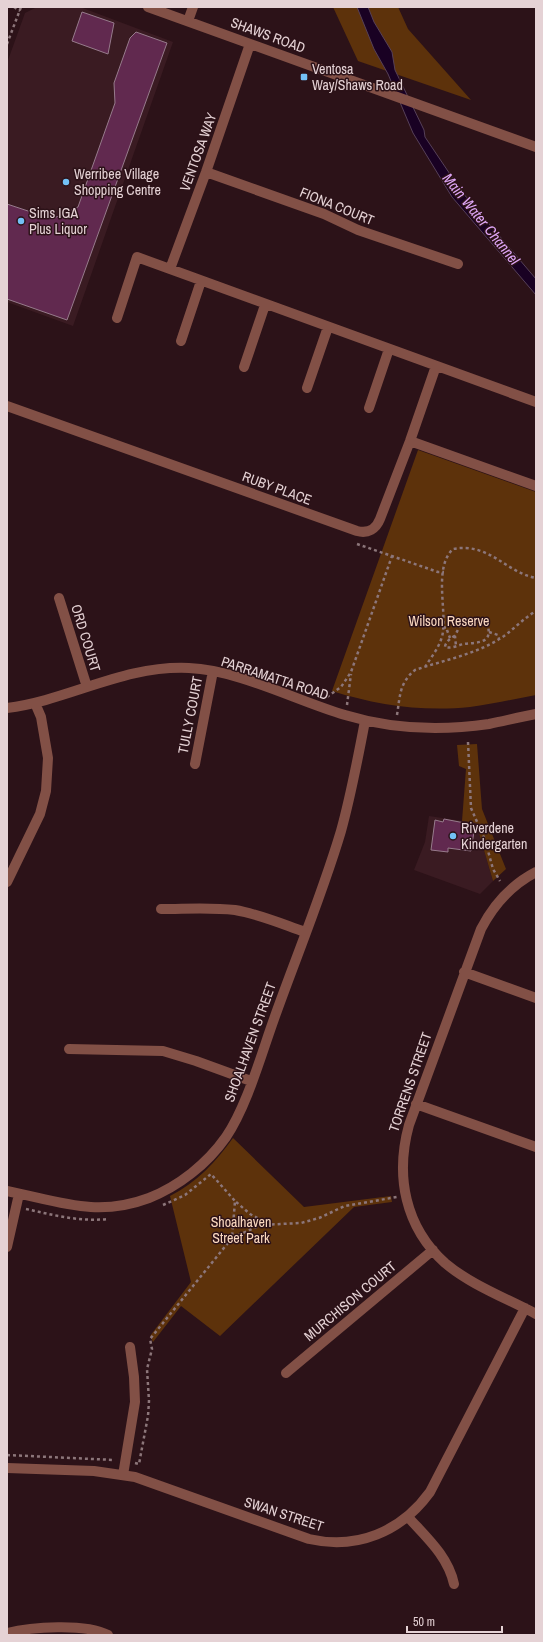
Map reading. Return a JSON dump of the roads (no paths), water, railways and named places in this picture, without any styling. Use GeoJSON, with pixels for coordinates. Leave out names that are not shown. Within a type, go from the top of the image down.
{"type":"FeatureCollection","features":[{"type":"Feature","properties":{"kind":"street","name":"SHAWS ROAD"},"geometry":{"type":"LineString","coordinates":[[148,7],[536,147]]}},
{"type":"Feature","properties":{"kind":"street"},"geometry":{"type":"LineString","coordinates":[[188,21],[193,7]]}},
{"type":"Feature","properties":{"kind":"street","name":"VENTOSA WAY"},"geometry":{"type":"LineString","coordinates":[[170,269],[206,172],[250,44]]}},
{"type":"Feature","properties":{"kind":"street","name":"FIONA COURT"},"geometry":{"type":"LineString","coordinates":[[206,172],[324,214],[358,230],[458,264]]}},
{"type":"Feature","properties":{"kind":"street"},"geometry":{"type":"LineString","coordinates":[[117,318],[137,257],[265,305],[536,402]]}},
{"type":"Feature","properties":{"kind":"street"},"geometry":{"type":"LineString","coordinates":[[181,341],[201,281]]}},
{"type":"Feature","properties":{"kind":"street"},"geometry":{"type":"LineString","coordinates":[[244,367],[265,305]]}},
{"type":"Feature","properties":{"kind":"street"},"geometry":{"type":"LineString","coordinates":[[307,388],[328,327]]}},
{"type":"Feature","properties":{"kind":"street"},"geometry":{"type":"LineString","coordinates":[[368,408],[389,349]]}},
{"type":"Feature","properties":{"kind":"street","name":"RUBY PLACE"},"geometry":{"type":"LineString","coordinates":[[7,406],[360,532],[370,531],[379,522],[410,441],[436,366]]}},
{"type":"Feature","properties":{"kind":"street"},"geometry":{"type":"LineString","coordinates":[[410,441],[536,486]]}},
{"type":"Feature","properties":{"kind":"street","name":"ORD COURT"},"geometry":{"type":"LineString","coordinates":[[59,598],[87,686]]}},
{"type":"Feature","properties":{"kind":"street","name":"PARRAMATTA ROAD"},"geometry":{"type":"LineString","coordinates":[[7,708],[35,702],[146,670],[191,668],[213,671],[248,681],[345,716],[396,726],[430,728],[456,727],[490,723],[536,714]]}},
{"type":"Feature","properties":{"kind":"street","name":"TULLY COURT"},"geometry":{"type":"LineString","coordinates":[[195,764],[213,671]]}},
{"type":"Feature","properties":{"kind":"street"},"geometry":{"type":"LineString","coordinates":[[7,882],[40,814],[46,791],[48,758],[41,717],[35,702]]}},
{"type":"Feature","properties":{"kind":"street","name":"SHOALHAVEN STREET"},"geometry":{"type":"LineString","coordinates":[[7,1191],[69,1206],[90,1208],[127,1204],[148,1198],[181,1181],[195,1170],[225,1138],[233,1125],[251,1081],[341,830],[356,770],[365,721]]}},
{"type":"Feature","properties":{"kind":"street","name":"TORRENS STREET"},"geometry":{"type":"LineString","coordinates":[[536,872],[514,886],[494,907],[481,929],[416,1104],[406,1136],[403,1155],[403,1182],[405,1196],[417,1227],[433,1250],[458,1272],[536,1314]]}},
{"type":"Feature","properties":{"kind":"street"},"geometry":{"type":"LineString","coordinates":[[161,909],[205,908],[235,910],[256,915],[305,932]]}},
{"type":"Feature","properties":{"kind":"street"},"geometry":{"type":"LineString","coordinates":[[464,972],[536,998]]}},
{"type":"Feature","properties":{"kind":"street"},"geometry":{"type":"LineString","coordinates":[[69,1049],[163,1051],[251,1081]]}},
{"type":"Feature","properties":{"kind":"street"},"geometry":{"type":"LineString","coordinates":[[416,1104],[536,1147]]}},
{"type":"Feature","properties":{"kind":"street"},"geometry":{"type":"LineString","coordinates":[[7,1247],[19,1194]]}},
{"type":"Feature","properties":{"kind":"street","name":"MURCHISON COURT"},"geometry":{"type":"LineString","coordinates":[[286,1373],[433,1250]]}},
{"type":"Feature","properties":{"kind":"street","name":"SWAN STREET"},"geometry":{"type":"LineString","coordinates":[[7,1468],[94,1471],[123,1475],[145,1480],[300,1536],[319,1541],[340,1542],[364,1539],[393,1528],[421,1505],[437,1480],[525,1308]]}},
{"type":"Feature","properties":{"kind":"street"},"geometry":{"type":"LineString","coordinates":[[123,1475],[135,1402],[134,1377],[130,1347]]}},
{"type":"Feature","properties":{"kind":"street"},"geometry":{"type":"LineString","coordinates":[[408,1517],[442,1556],[450,1569],[454,1584]]}},
{"type":"Feature","properties":{"kind":"street"},"geometry":{"type":"LineString","coordinates":[[7,1633],[51,1628],[68,1628],[98,1631],[108,1635]]}},
{"type":"Feature","properties":{"kind":"water","name":"Main Water Channel"},"geometry":{"type":"Polygon","coordinates":[[[357,7],[368,7],[374,22],[392,52],[395,70],[424,130],[425,137],[462,192],[536,279],[536,295],[452,197],[413,133],[388,74],[374,49],[357,7]]]}},
{"type":"Feature","properties":{"kind":"place","name":"Ventosa Way/Shaws Road"},"geometry":{"type":"Point","coordinates":[304,77]}},
{"type":"Feature","properties":{"kind":"place","name":"Werribee Village Shopping Centre"},"geometry":{"type":"Point","coordinates":[66,182]}},
{"type":"Feature","properties":{"kind":"place","name":"Sims IGA Plus Liquor"},"geometry":{"type":"Point","coordinates":[21,221]}},
{"type":"Feature","properties":{"kind":"place","name":"Riverdene Kindergarten"},"geometry":{"type":"Point","coordinates":[453,836]}},
{"type":"Feature","properties":{"kind":"park label","name":"Wilson Reserve"},"geometry":{"type":"Point","coordinates":[449,621]}},
{"type":"Feature","properties":{"kind":"park label","name":"Shoalhaven Street Park"},"geometry":{"type":"Point","coordinates":[241,1230]}}]}
